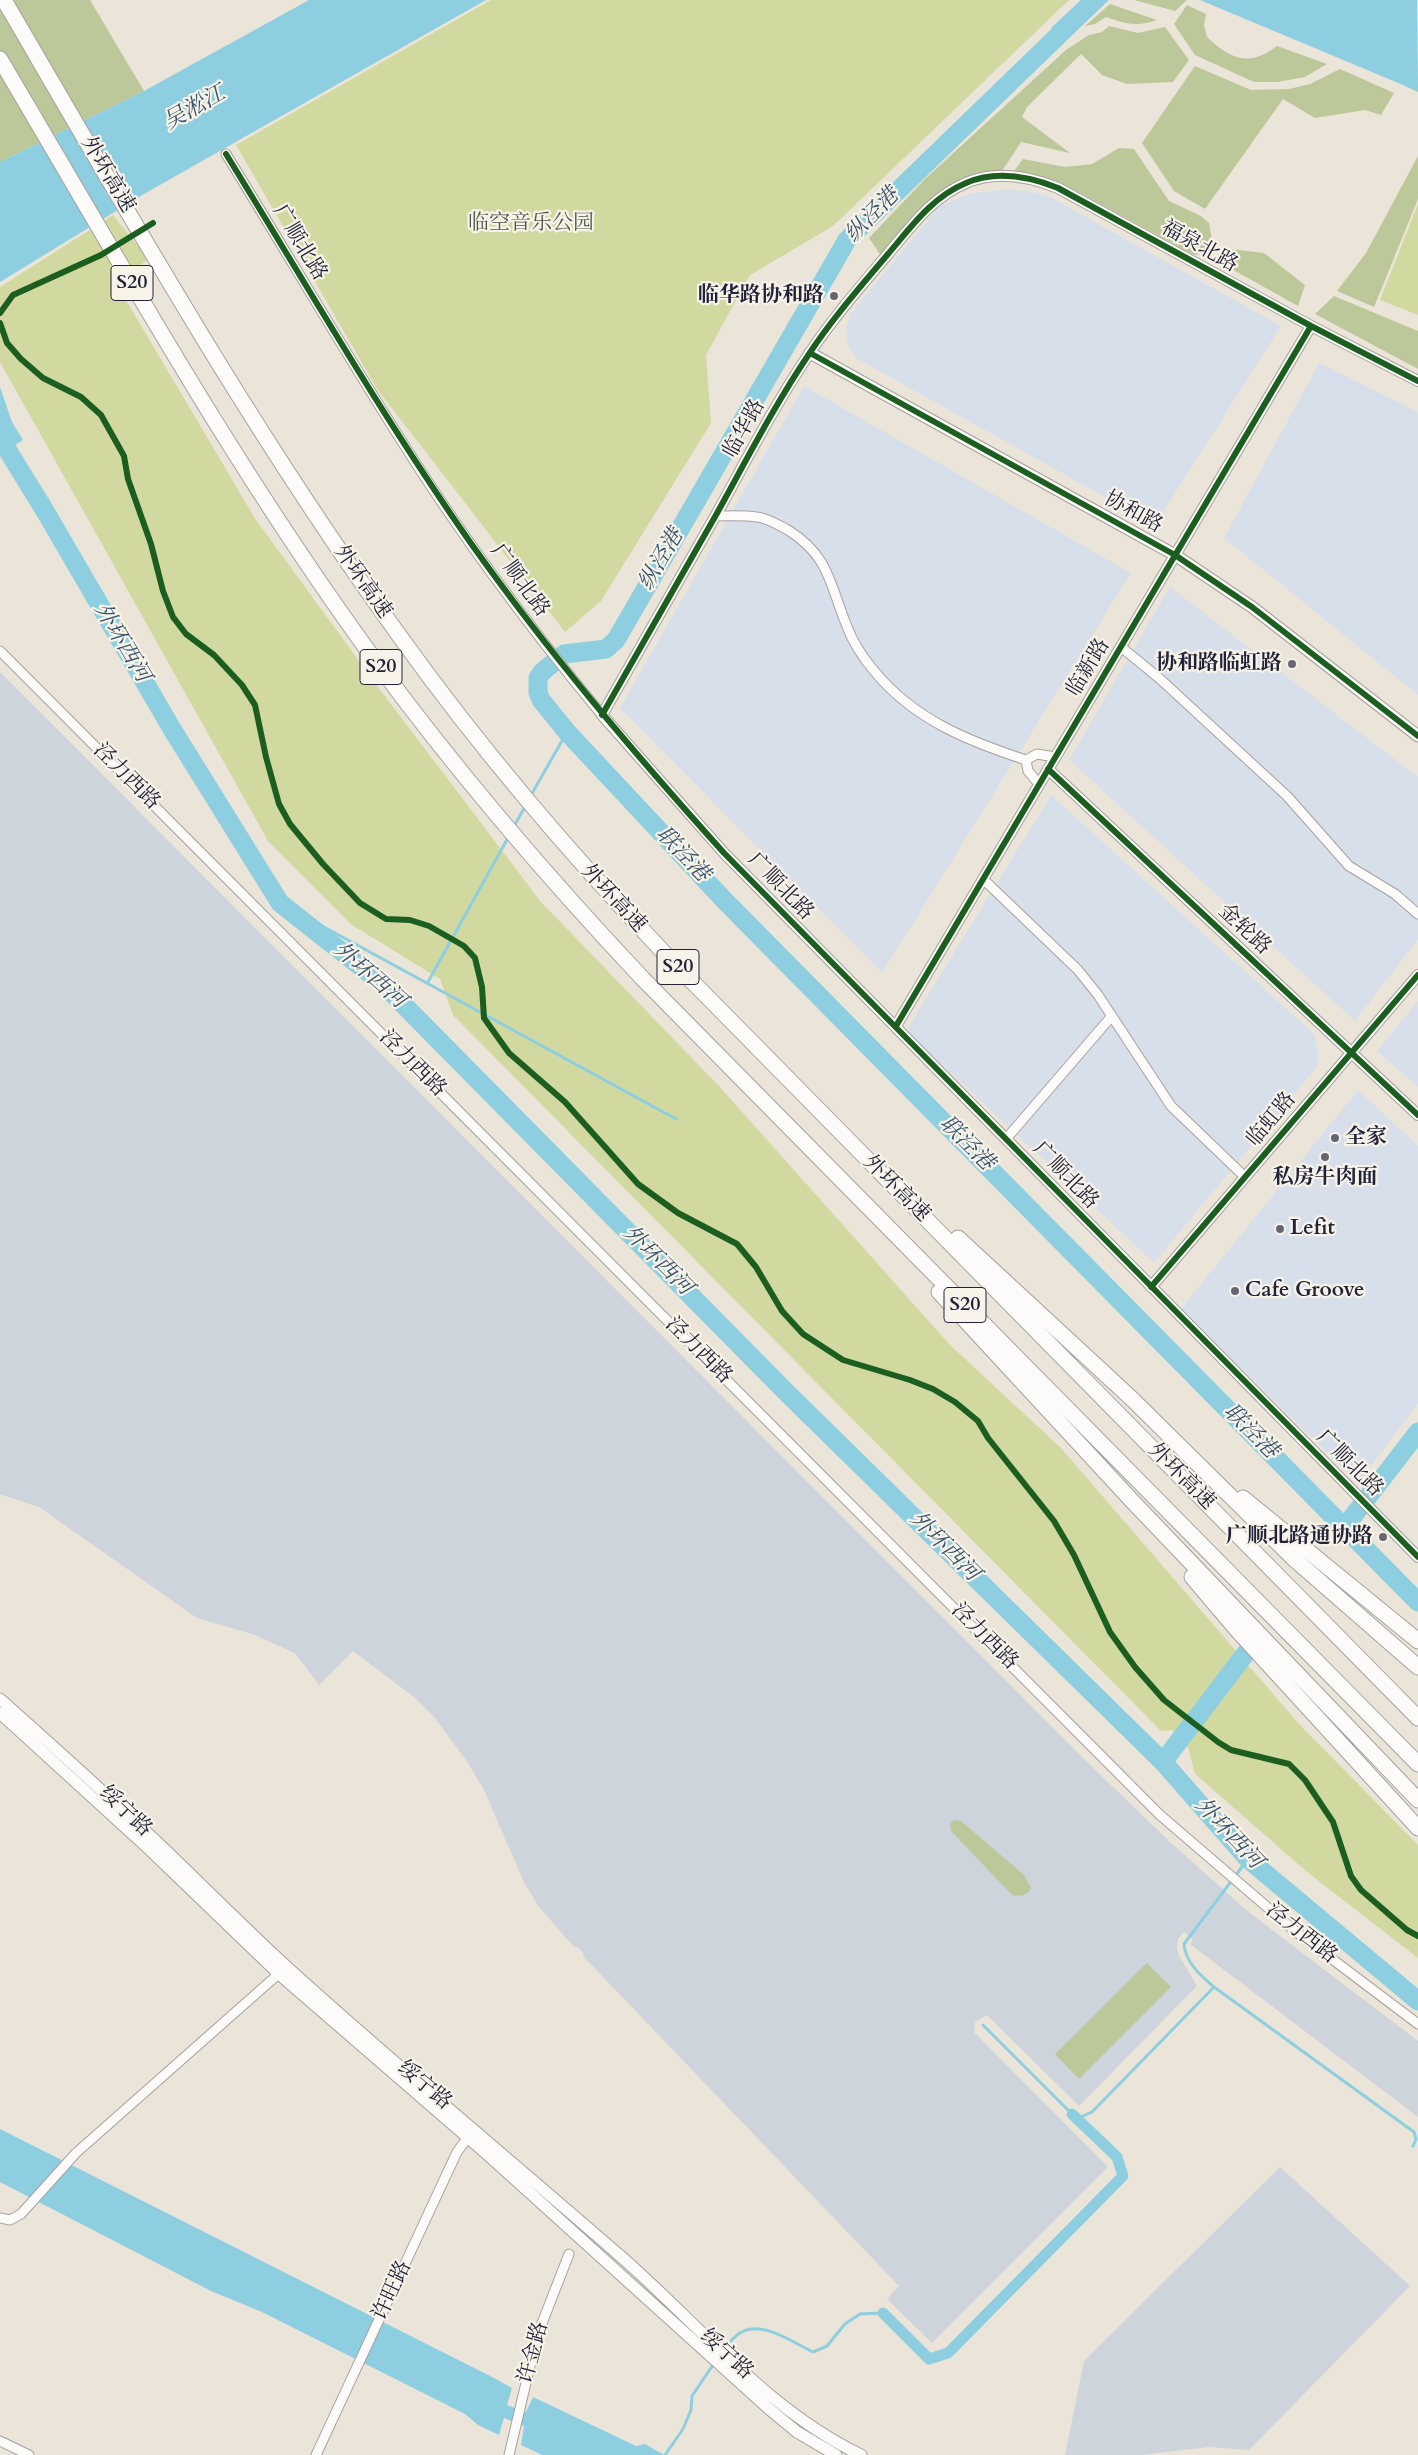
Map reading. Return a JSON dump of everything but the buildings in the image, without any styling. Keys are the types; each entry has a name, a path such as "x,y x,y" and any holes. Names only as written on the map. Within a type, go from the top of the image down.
{"highway":[{"name":"外环高速","path":"4,0 224,373 296,485 401,638 520,793 668,957 1418,1718"},
{"name":"外环高速","path":"0,59 195,390 268,504 373,657 517,841 643,980 1418,1764"},
{"path":"828,1119 1042,1315 1300,1564 1418,1667"},
{"path":"805,1142 995,1354 1354,1735 1418,1800"},
{"path":"1181,1449 1418,1641"},
{"path":"1134,1503 1226,1617 1418,1828"}],"main road":[{"name":"协和路","path":"810,353 1175,555 1252,607 1418,736"},
{"name":"绥宁路","path":"0,1699 120,1808 282,1970"},
{"name":"绥宁路","path":"0,1713 282,1970 471,2133 644,2276 699,2338 797,2432 836,2455"},
{"name":"绥宁路","path":"720,2358 804,2423 833,2442 861,2455"}],"street":[{"name":"广顺北路","path":"226,154 400,439 470,542 548,648 602,715 724,853 1418,1557"},
{"name":"福泉北路","path":"956,188 983,178 1008,176 1026,177 1052,186 1311,326 1418,381"},
{"name":"临华路","path":"602,715 773,412 810,353 861,286 917,221 937,201 956,188"},
{"name":"临新路","path":"896,1026 1311,326"},
{"path":"715,516 758,517 773,522 800,538 813,549 822,562 832,583 846,626 857,647 890,689 910,707 936,724 982,746 1026,760 1037,754 1055,757"},
{"path":"1121,647 1159,678 1286,796 1349,866 1395,894 1418,914"},
{"name":"泾力西路","path":"0,652 1160,1815 1295,1931 1418,2024"},
{"path":"1026,760 1028,771 1039,784"},
{"name":"金轮路","path":"1048,769 1418,1116"},
{"path":"983,879 1078,970 1170,1106 1244,1178"},
{"name":"临虹路","path":"1151,1287 1418,975"},
{"path":"1006,1139 1111,1017"},
{"path":"0,2218 10,2220 28,2206 72,2157 282,1970"},
{"name":"许旺路","path":"316,2455 457,2152 471,2133"},
{"name":"许金路","path":"509,2455 537,2336 569,2254"},
{"path":"0,2441 29,2455"}],"shaded area":[{"path":"1006,189 1029,191 1050,197 1281,326 1155,525 856,358 848,346 846,329 850,314 940,206 969,194"},
{"path":"1319,363 1418,412 1418,695 1224,538"},
{"path":"804,386 1131,573 882,973 620,708"},
{"path":"1170,587 1418,777 1418,939 1355,1021 1069,760"},
{"path":"0,672 1083,1758 1169,1841 1246,1910 1418,2041 1418,2117 1190,1944 1193,1939 1184,1932 1178,1939 1179,1956 1197,1986 1079,2106 987,2015 975,2022 974,2032 1108,2167 932,2343 887,2299 899,2286 583,1956 584,1954 578,1947 575,1948 539,1907 525,1884 483,1788 466,1760 435,1718 414,1697 353,1651 319,1685 295,1653 252,1634 197,1618 39,1507 0,1494"},
{"path":"1051,795 1315,1035 1319,1064 1154,1263 906,1031"},
{"path":"1418,1001 1418,1087 1377,1051"},
{"path":"1358,1090 1418,1146 1418,1403 1358,1483 1181,1309"},
{"path":"1280,2167 1410,2286 1249,2450 1209,2447 1141,2455 1065,2455 1084,2361"}],"green space":[{"path":"0,0 90,0 144,91 0,162"},
{"name":"临空音乐公园","path":"491,0 1069,0 833,226 750,275 706,355 711,423 601,601 565,632 377,389 236,145"},
{"path":"1134,0 1187,0 1175,11"},
{"path":"1110,4 1157,20 1132,24 1106,17 1095,24 1085,26"},
{"path":"1187,5 1206,14 1204,25 1207,37 1224,51 1233,55 1241,58 1258,57 1277,46 1327,64 1305,77 1277,82 1254,82 1195,55 1174,24"},
{"path":"1109,26 1138,33 1165,27 1189,60 1173,82 1127,84 1102,75 1081,54 1027,107 1022,117 1070,153 1021,142 1002,171 971,175 942,193 881,256 869,238 926,178 1066,50 1089,35 1102,32"},
{"path":"1195,66 1251,90 1289,89 1310,84 1340,69 1394,93 1381,115 1365,110 1315,118 1283,99 1205,209 1174,191 1142,143"},
{"path":"1119,148 1134,149 1169,201 1201,216 1209,223 1212,241 1205,251 1194,255 1065,185 1014,171 1023,159 1065,167 1092,164"},
{"path":"1418,156 1418,199 1374,307 1337,291 1366,253"},
{"path":"1418,204 1418,315 1380,300"},
{"path":"113,215 148,259 117,285 256,520 381,691 541,902 719,1086 950,1345 1061,1448 1299,1724 1418,1845 1418,1958 1307,1872 1195,1774 1188,1747 1172,1730 1161,1731 453,1015 440,979 352,925 268,841 0,362 0,287"},
{"path":"1230,249 1264,253 1305,285 1298,306 1221,263"},
{"path":"1334,296 1418,331 1418,369 1315,314"},
{"path":"954,1820 961,1821 1024,1875 1031,1888 1027,1893 1021,1896 1012,1895 951,1831 950,1824"},
{"path":"1147,1963 1171,1987 1079,2079 1055,2054"}],"water":[{"name":"吴淞江","path":"309,0 486,0 144,194 0,282 0,162 144,91"},
{"path":"1081,0 1109,0 1064,42 1051,28"},
{"path":"1200,0 1417,0 1418,92 1403,85"},
{"path":"0,387 12,422 23,440 0,454"},
{"path":"0,2129 496,2379 512,2388 507,2405 526,2412 533,2397 636,2446 645,2444 664,2455 542,2455 521,2445 524,2426 504,2418 499,2435 478,2425 465,2414 262,2312 211,2291 0,2182"}],"waterway":[{"name":"联泾港","path":"1095,0 847,240 616,640 606,649 564,654 542,672 538,678 538,692 541,700 567,732 725,901 1418,1602"},
{"name":"外环西河","path":"0,438 45,511 172,729 280,903 384,985 786,1392 1163,1762 1248,1859 1418,2001"},
{"path":"530,797 567,732"},
{"path":"513,828 526,805"},
{"path":"428,982 509,836"},
{"path":"280,903 676,1119"},
{"path":"1344,1528 1418,1432"},
{"path":"1163,1762 1246,1653"},
{"path":"1248,1859 1184,1944 1187,1957 1199,1973 1214,1987 1414,2132 1416,2139 1413,2146"},
{"path":"983,2025 1072,2114 1081,2117 1092,2112 1214,1987"},
{"path":"883,2313 929,2359 948,2353 1123,2176 1117,2157 1072,2114"},
{"path":"723,2351 736,2336 744,2331 754,2329 764,2330 785,2337 813,2352 827,2346 845,2324 860,2314 883,2313"},
{"path":"665,2455 683,2429 691,2410 692,2396 715,2362"}],"cycle path":[{"path":"226,154 345,350 406,447 470,542 530,623 657,778 724,853 1418,1557"},
{"path":"602,715 772,414 818,341 857,290 932,204 966,183 989,177 1012,176 1035,180 1058,188 1311,326 1418,381"},
{"path":"0,313 13,295 101,255 153,223"},
{"path":"0,323 7,343 21,359 43,378 81,397 101,415 124,456 128,479 151,544 163,591 173,617 186,634 214,655 242,685 255,705 266,757 279,804 290,824 323,864 360,903 386,919 410,920 429,926 464,946 475,958 482,987 484,1018 509,1053 565,1102 638,1184 678,1213 737,1244 756,1267 782,1311 803,1334 843,1360 910,1380 933,1389 955,1402 978,1421 988,1438 1054,1521 1074,1555 1110,1632 1135,1667 1164,1700 1218,1742 1231,1750 1289,1764 1305,1780 1333,1822 1351,1876 1361,1890 1407,1930 1418,1936"},
{"path":"896,1026 1311,326"},
{"path":"810,353 1175,555 1252,607 1418,736"},
{"path":"1048,769 1418,1115"},
{"path":"1151,1287 1418,975"}],"place":[{"name":"临华路协和路","path":"834,296"},
{"name":"协和路临虹路","path":"1292,664"},
{"name":"全家","path":"1335,1138"},
{"name":"私房牛肉面","path":"1325,1157"},
{"name":"Lefit","path":"1280,1229"},
{"name":"Cafe Groove","path":"1235,1291"},
{"name":"广顺北路通协路","path":"1383,1537"}],"water label":[{"name":"纵泾港","path":"873,216"},
{"name":"纵泾港","path":"662,560"}]}
